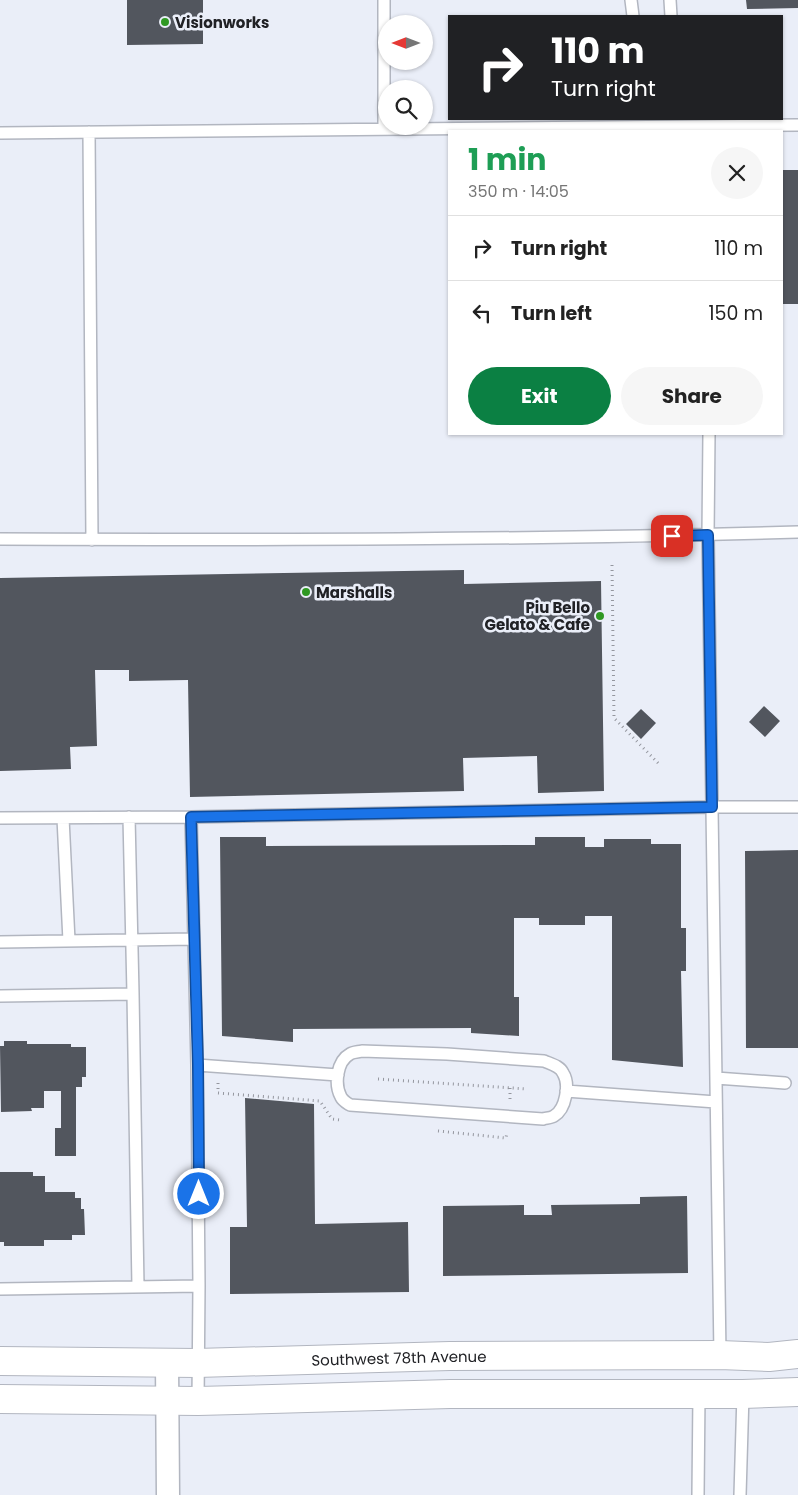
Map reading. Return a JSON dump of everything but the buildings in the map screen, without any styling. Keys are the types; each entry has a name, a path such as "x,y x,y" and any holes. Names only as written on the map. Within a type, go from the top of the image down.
{"street":[{"name":"Southwest 78th Avenue","path":"0,1361 198,1363 450,1356 720,1355 769,1357 798,1354"},
{"path":"653,1394 720,1355"},
{"path":"699,1394 769,1357"},
{"path":"167,1363 168,1495"},
{"path":"0,1399 198,1401 450,1394 743,1394 798,1392"}],"lane":[{"path":"384,0 384,80"},
{"path":"631,0 633,15"},
{"path":"670,0 671,15"},
{"path":"433,125 454,123 798,125"},
{"path":"0,133 378,129"},
{"path":"89,132 92,540"},
{"path":"708,435 720,1355"},
{"path":"0,539 384,539 798,532"},
{"path":"0,818 191,817 798,807"},
{"path":"129,817 138,1287"},
{"path":"191,817 198,1065 198,1401"},
{"path":"63,818 69,941"},
{"path":"0,942 194,939"},
{"path":"0,996 133,994"},
{"path":"362,1051 447,1054 544,1061 557,1066 563,1072 566,1098 554,1116 543,1119 350,1105 341,1097 338,1075 342,1062 351,1053 362,1051"},
{"path":"198,1065 338,1075"},
{"path":"716,1078 785,1083"},
{"path":"566,1091 716,1102"},
{"path":"0,1289 199,1286"},
{"path":"698,1495 699,1394"},
{"path":"740,1495 743,1394"}],"path":[{"path":"612,565 614,718 660,765"},
{"path":"378,1079 527,1089"},
{"path":"393,1080 393,1087"},
{"path":"509,1104 510,1088"}],"place":[{"name":"Visionworks","path":"165,22"},
{"name":"Marshalls","path":"306,592"},
{"name":"Piu Bello Gelato & Cafe","path":"600,616"}],"route":[{"path":"199,1194 198,1065 191,817 712,807 708,535 672,536"}]}
